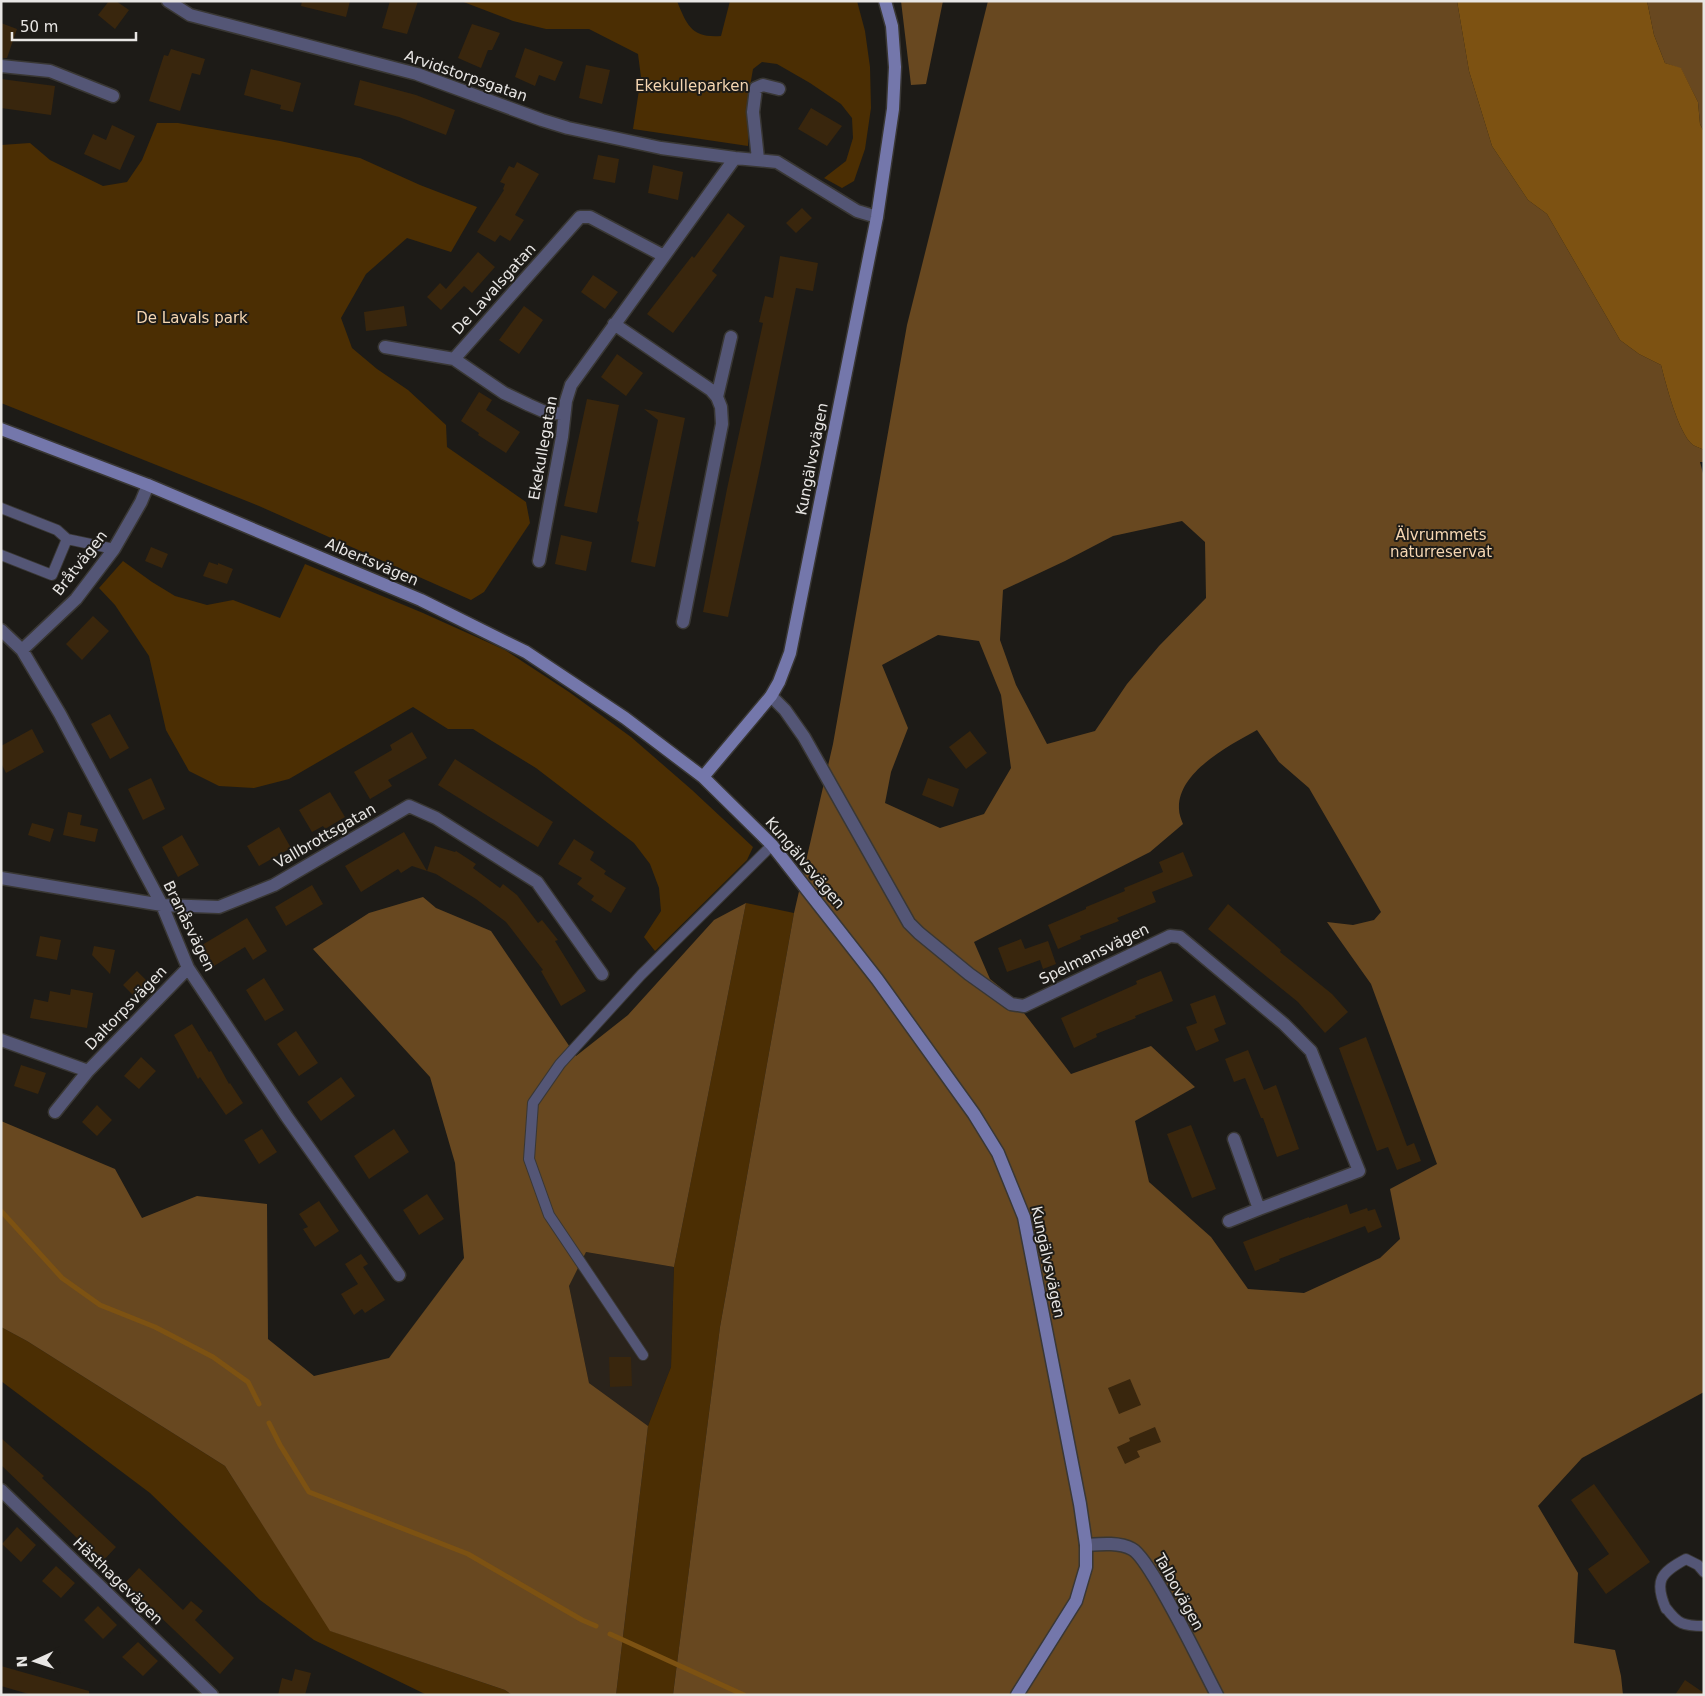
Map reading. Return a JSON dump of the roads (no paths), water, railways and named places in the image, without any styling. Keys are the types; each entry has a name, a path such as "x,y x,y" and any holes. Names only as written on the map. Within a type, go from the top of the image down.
{"street":[{"name":"Arvidstorpsgatan","path":"168,1 190,14 417,74 568,128 661,148 777,162 857,211 878,217"},
{"name":"Kungälvsvägen","path":"885,1 892,26 895,66 893,109 878,217 790,653 779,682 771,696 702,777 772,845 877,979 974,1114 998,1153 1024,1216 1080,1504 1086,1545 1086,1567 1076,1601 1016,1695"},
{"path":"1,66 50,71 113,96"},
{"path":"758,159 753,112 756,88 763,85 779,89"},
{"name":"Ekekullegatan","path":"539,561 562,437 564,414 571,385 735,158"},
{"name":"De Lavalsgatan","path":"564,414 545,412 529,406 504,393 454,359 580,217 590,217 664,256"},
{"path":"614,324 711,390 717,397 721,407 722,424 683,622"},
{"path":"717,397 731,337"},
{"path":"385,347 454,359"},
{"name":"Albertsvägen","path":"1,429 148,485 421,600 493,634 561,674 625,718 702,777"},
{"name":"Bråtvägen","path":"22,650 76,599 114,549 141,502 148,485"},
{"name":"Branåsvägen","path":"1,630 22,650 60,714 162,905 188,968 287,1117 399,1275"},
{"name":"Spelmansvägen","path":"771,696 785,710 804,737 909,923 969,974 1011,1004 1024,1006 1170,936 1180,937 1284,1024 1311,1050 1359,1171 1229,1221"},
{"name":"Vallbrottsgatan","path":"1,878 162,905 219,907 274,885 409,806 436,818 537,882 602,974"},
{"name":"Daltorpsvägen","path":"55,1112 88,1071 188,968"},
{"name":"Daltorpsvägen","path":"1,1040 88,1071"},
{"path":"1234,1139 1259,1209"},
{"name":"Hästhagevägen","path":"1,1490 212,1695"},
{"name":"Talbovägen","path":"1086,1545 1123,1546 1132,1549 1142,1557 1217,1695"}],"lane":[{"path":"1,508 57,530 67,540 114,549"},
{"path":"1,555 52,575 67,540"},
{"path":"643,1355 549,1215 528,1159 533,1103 560,1064 635,982 772,845"},
{"path":"1704,1572 1698,1565 1686,1559 1670,1568 1661,1580 1660,1596 1666,1608 1680,1624 1704,1626"}],"waterway":[{"path":"1,1211 62,1278 100,1305 155,1327 213,1357 248,1382 259,1404"},
{"path":"269,1423 280,1445 309,1492 468,1554 582,1620 596,1626"},
{"path":"610,1634 744,1695"}],"park label":[{"name":"Ekekulleparken","path":"692,86"},
{"name":"De Lavals park","path":"192,318"},
{"name":"Älvrummets naturreservat","path":"1441,544"}]}
